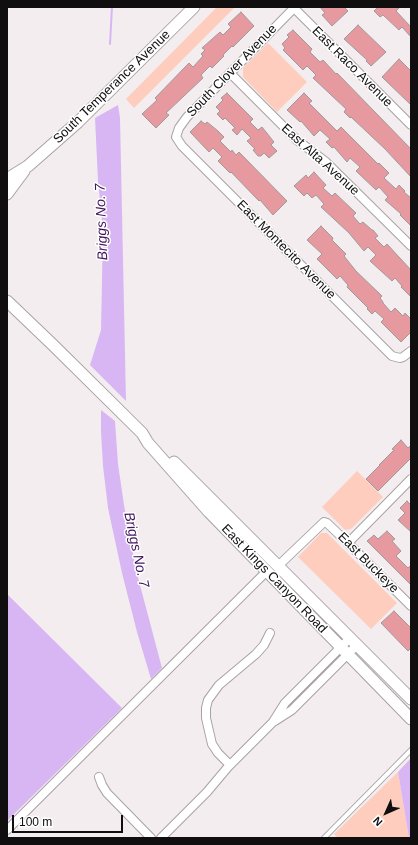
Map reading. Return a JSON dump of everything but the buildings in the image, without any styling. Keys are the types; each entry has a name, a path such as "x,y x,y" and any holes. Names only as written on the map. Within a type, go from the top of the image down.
{"main road":[{"name":"South Temperance Avenue","path":"7,179 28,166 78,122 194,7"},
{"name":"South Temperance Avenue","path":"7,194 28,166"},
{"name":"East Kings Canyon Road","path":"7,301 64,355 142,433 151,440 411,699"},
{"name":"East Kings Canyon Road","path":"142,433 153,449 220,523 411,719"},
{"path":"220,523 242,538 269,565 273,567 278,566"}],"street":[{"name":"South Clover Avenue","path":"176,137 179,128 188,117 294,8"},
{"name":"East Raco Avenue","path":"294,8 411,125"},
{"name":"East Alta Avenue","path":"230,73 297,140 326,162 411,246"},
{"name":"East Montecito Avenue","path":"176,137 182,146 392,356 400,358 411,351"},
{"path":"348,543 411,481"},
{"name":"East Buckeye","path":"278,566 324,522 327,523 348,543 411,606"},
{"path":"7,830 267,571"},
{"path":"230,765 218,754 212,744 206,718 208,700 218,685 256,654 264,645 270,633"},
{"path":"161,838 208,792 230,765 273,722 285,703 353,641"},
{"path":"99,777 107,793 151,838"}],"lane":[{"path":"324,838 411,750"}],"shaded area":[{"path":"217,7 235,7 134,108 126,99"},
{"path":"268,43 307,82 277,112 243,77 243,68"},
{"path":"118,105 120,118 126,401 90,365 101,330 103,230 98,181 95,118"},
{"path":"101,410 115,421 118,464 136,570 162,668 151,679 122,573 108,508 103,466"},
{"path":"357,471 383,497 351,529 345,530 322,507"},
{"path":"321,533 327,533 397,603 371,629 298,557"},
{"path":"7,594 122,708 7,821"},
{"path":"411,758 411,838 409,838 398,772"},
{"path":"398,772 409,838 338,838 334,834"}],"waterway":[{"name":"Briggs No. 7","path":"110,44 112,7"}]}
